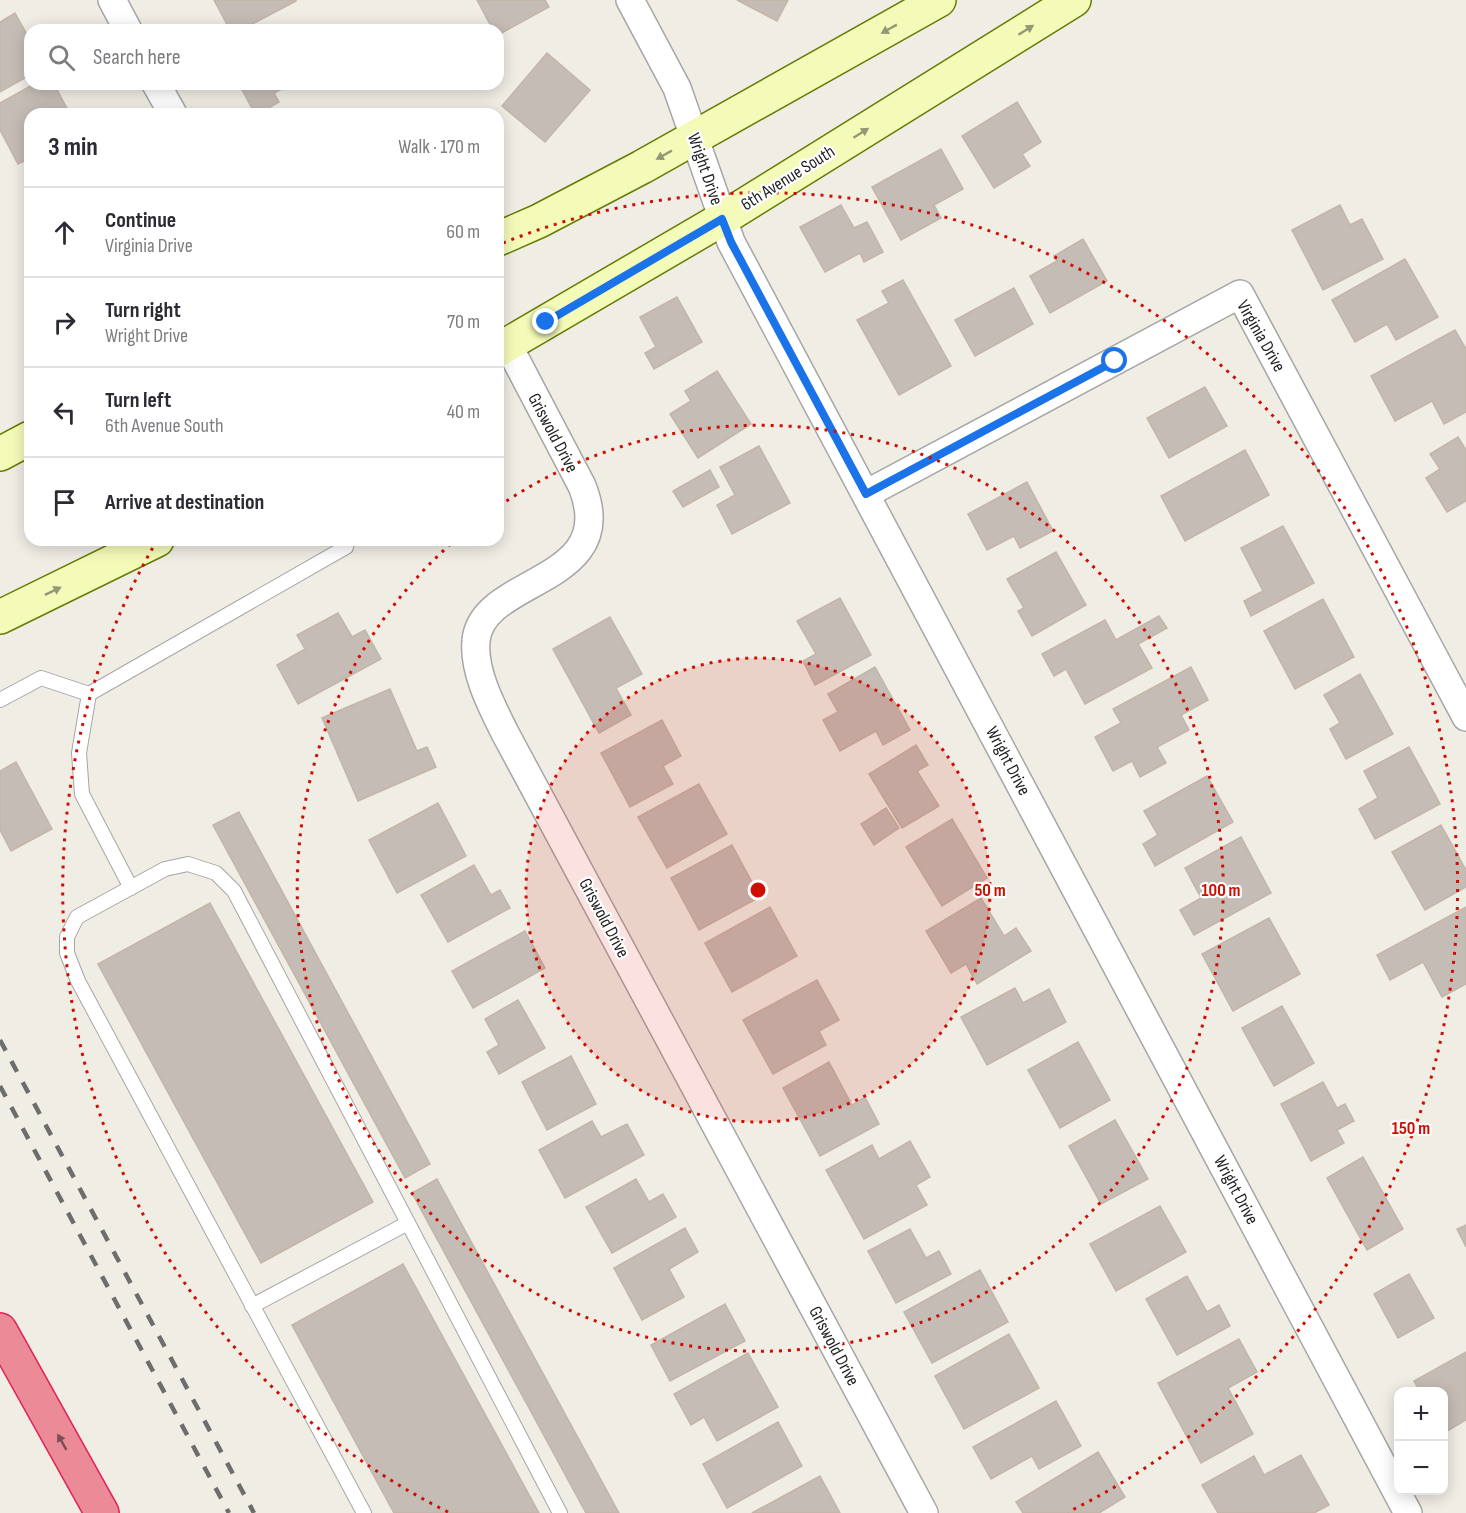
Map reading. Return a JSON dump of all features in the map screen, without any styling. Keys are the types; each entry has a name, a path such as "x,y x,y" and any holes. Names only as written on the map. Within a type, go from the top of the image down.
{"highway":[{"path":"0,1330 97,1503"}],"street":[{"path":"112,0 125,24"},
{"name":"Wright Drive","path":"630,0 677,88 731,242 1408,1513"},
{"path":"504,236 539,221 695,138 939,0"},
{"name":"6th Avenue South","path":"504,346 722,219 1074,0"},
{"path":"159,90 169,108"},
{"name":"Virginia Drive","path":"866,494 1240,294 1466,717"},
{"name":"Griswold Drive","path":"504,349 582,486 589,514 583,540 577,551 564,565 497,606 480,627 476,641 486,694 510,744 924,1513"},
{"path":"0,454 24,441"},
{"path":"0,617 145,546"}],"lane":[{"path":"0,700 41,678 89,694 346,546"},
{"path":"89,694 79,753 82,794 131,888"},
{"path":"364,1513 78,981 67,953 67,937 77,917 165,869 188,864 216,873 234,891 560,1513"},
{"path":"252,1306 408,1223"}],"building":[{"path":"214,0 296,0 252,24 227,24"},
{"path":"477,0 545,0 549,7 504,32 504,24 490,24"},
{"path":"737,0 788,0 777,21"},
{"path":"15,13 24,29 24,78 0,92 0,22"},
{"path":"547,53 590,90 545,142 502,106"},
{"path":"24,90 57,90 67,108 24,108 24,161 18,164 0,130 0,103"},
{"path":"242,90 280,90 274,93 279,102 268,108 252,108"},
{"path":"1017,102 1041,142 1022,154 1030,166 994,188 962,136"},
{"path":"941,149 963,189 934,205 941,218 901,240 872,187"},
{"path":"841,205 854,228 867,222 883,252 864,262 860,253 825,272 800,227"},
{"path":"1340,205 1350,225 1362,219 1383,259 1323,290 1292,230"},
{"path":"1083,239 1107,281 1050,313 1030,276 1057,261 1054,256"},
{"path":"1405,259 1438,317 1396,340 1387,324 1355,342 1332,300"},
{"path":"903,280 951,366 899,395 857,320 889,303 882,291"},
{"path":"1014,288 1033,324 975,356 955,320"},
{"path":"677,297 702,342 654,369 645,353 656,347 640,317"},
{"path":"1455,330 1466,349 1466,412 1444,424 1432,401 1395,421 1371,376"},
{"path":"717,371 751,424 698,458 670,414 691,401 685,391"},
{"path":"1205,387 1227,426 1169,458 1147,418"},
{"path":"1458,437 1466,450 1466,501 1447,512 1426,478 1440,469 1430,454"},
{"path":"759,446 790,503 732,534 717,505 735,495 720,467"},
{"path":"1245,450 1269,495 1185,541 1161,496"},
{"path":"710,470 719,487 683,507 673,491"},
{"path":"1027,482 1053,531 1020,548 1014,536 987,550 968,514"},
{"path":"1283,526 1314,583 1251,616 1244,601 1263,591 1241,548"},
{"path":"1056,552 1086,605 1032,636 1018,611 1024,608 1007,579"},
{"path":"840,598 871,655 815,685 803,661 816,654 797,621"},
{"path":"1323,599 1354,657 1295,689 1264,631"},
{"path":"338,613 352,637 365,630 381,659 298,704 277,665 305,649 297,635"},
{"path":"1159,616 1167,628 1138,644 1152,668 1085,704 1066,669 1054,676 1042,654 1105,620 1116,640"},
{"path":"610,617 642,674 616,688 631,715 599,733 553,649"},
{"path":"875,667 910,730 883,745 876,731 840,751 823,720 838,712 828,694"},
{"path":"1191,667 1208,700 1181,715 1189,730 1157,747 1166,763 1140,777 1132,761 1113,771 1095,737 1121,723 1113,709"},
{"path":"1360,674 1393,734 1346,759 1330,729 1340,723 1324,695"},
{"path":"390,689 417,751 427,747 436,767 358,801 322,718"},
{"path":"662,720 681,756 663,766 673,784 630,807 601,753"},
{"path":"916,745 928,765 917,771 939,806 902,828 869,774"},
{"path":"1409,747 1440,804 1375,839 1359,809 1378,798 1364,771"},
{"path":"16,762 52,829 11,851 0,830 0,771"},
{"path":"1207,776 1233,822 1155,866 1143,844 1158,835 1144,811"},
{"path":"699,784 727,834 667,868 638,817"},
{"path":"438,803 466,856 397,893 369,840"},
{"path":"886,808 899,828 874,845 861,824"},
{"path":"239,812 430,1164 405,1178 213,825"},
{"path":"952,819 987,878 942,906 906,847"},
{"path":"1441,825 1466,870 1466,887 1425,910 1392,852"},
{"path":"1241,837 1271,893 1194,935 1180,910 1201,898 1185,868"},
{"path":"732,845 760,897 699,930 671,878"},
{"path":"474,865 491,895 500,890 510,908 448,942 421,895"},
{"path":"981,898 1004,936 1016,928 1031,951 977,984 966,964 951,973 926,931"},
{"path":"210,903 373,1202 261,1263 98,964"},
{"path":"770,907 797,956 732,992 705,943"},
{"path":"1466,907 1466,984 1442,997 1423,962 1390,980 1377,955"},
{"path":"1269,918 1300,974 1233,1011 1202,954"},
{"path":"525,931 545,968 473,1008 452,971"},
{"path":"817,980 839,1020 819,1031 826,1045 773,1074 743,1020"},
{"path":"1015,988 1023,1003 1049,989 1066,1022 987,1065 961,1017"},
{"path":"518,1000 545,1048 499,1074 487,1052 499,1045 485,1019"},
{"path":"1282,1006 1314,1063 1274,1086 1242,1028"},
{"path":"1078,1042 1110,1100 1060,1128 1028,1070"},
{"path":"571,1056 596,1104 547,1130 522,1082"},
{"path":"829,1062 852,1105 865,1097 879,1124 820,1156 783,1088"},
{"path":"1323,1082 1337,1108 1345,1104 1354,1121 1337,1130 1344,1143 1311,1161 1281,1104"},
{"path":"1115,1120 1148,1179 1101,1204 1069,1146"},
{"path":"592,1121 601,1137 627,1124 644,1155 565,1198 539,1150"},
{"path":"910,1141 930,1177 916,1185 927,1205 864,1239 826,1170 872,1145 879,1159"},
{"path":"1363,1157 1403,1229 1367,1250 1327,1178"},
{"path":"437,1179 619,1513 586,1513 412,1193"},
{"path":"636,1179 649,1202 663,1194 676,1217 612,1253 586,1207"},
{"path":"1160,1206 1186,1252 1116,1291 1090,1244"},
{"path":"1466,1225 1466,1247 1457,1229"},
{"path":"685,1228 698,1252 669,1269 684,1297 642,1320 614,1268"},
{"path":"910,1229 926,1258 939,1251 951,1274 896,1303 868,1251"},
{"path":"403,1264 539,1513 394,1513 292,1325"},
{"path":"980,1270 1008,1322 932,1363 904,1312"},
{"path":"1409,1274 1434,1318 1398,1338 1374,1294"},
{"path":"1187,1276 1207,1312 1219,1305 1230,1326 1177,1355 1146,1299"},
{"path":"725,1304 745,1341 670,1381 651,1345"},
{"path":"1009,1334 1039,1388 964,1429 935,1376"},
{"path":"1239,1339 1257,1372 1228,1388 1253,1434 1201,1463 1158,1383"},
{"path":"1466,1352 1466,1420 1448,1431 1448,1387 1417,1387 1414,1381"},
{"path":"748,1353 778,1407 717,1441 704,1417 691,1425 674,1394"},
{"path":"1056,1401 1081,1446 1039,1469 1032,1456 991,1479 973,1447"},
{"path":"778,1422 802,1466 727,1508 703,1464"},
{"path":"1098,1452 1125,1497 1099,1513 1023,1513 1016,1502"},
{"path":"1301,1455 1329,1505 1314,1513 1218,1513 1202,1485 1254,1456 1264,1475"},
{"path":"820,1476 840,1513 752,1513"}],"railway":[{"path":"0,1040 254,1513"},
{"path":"0,1086 229,1513"}],"route":[{"path":"546,322 722,219 731,242 866,494 1115,361"}]}
